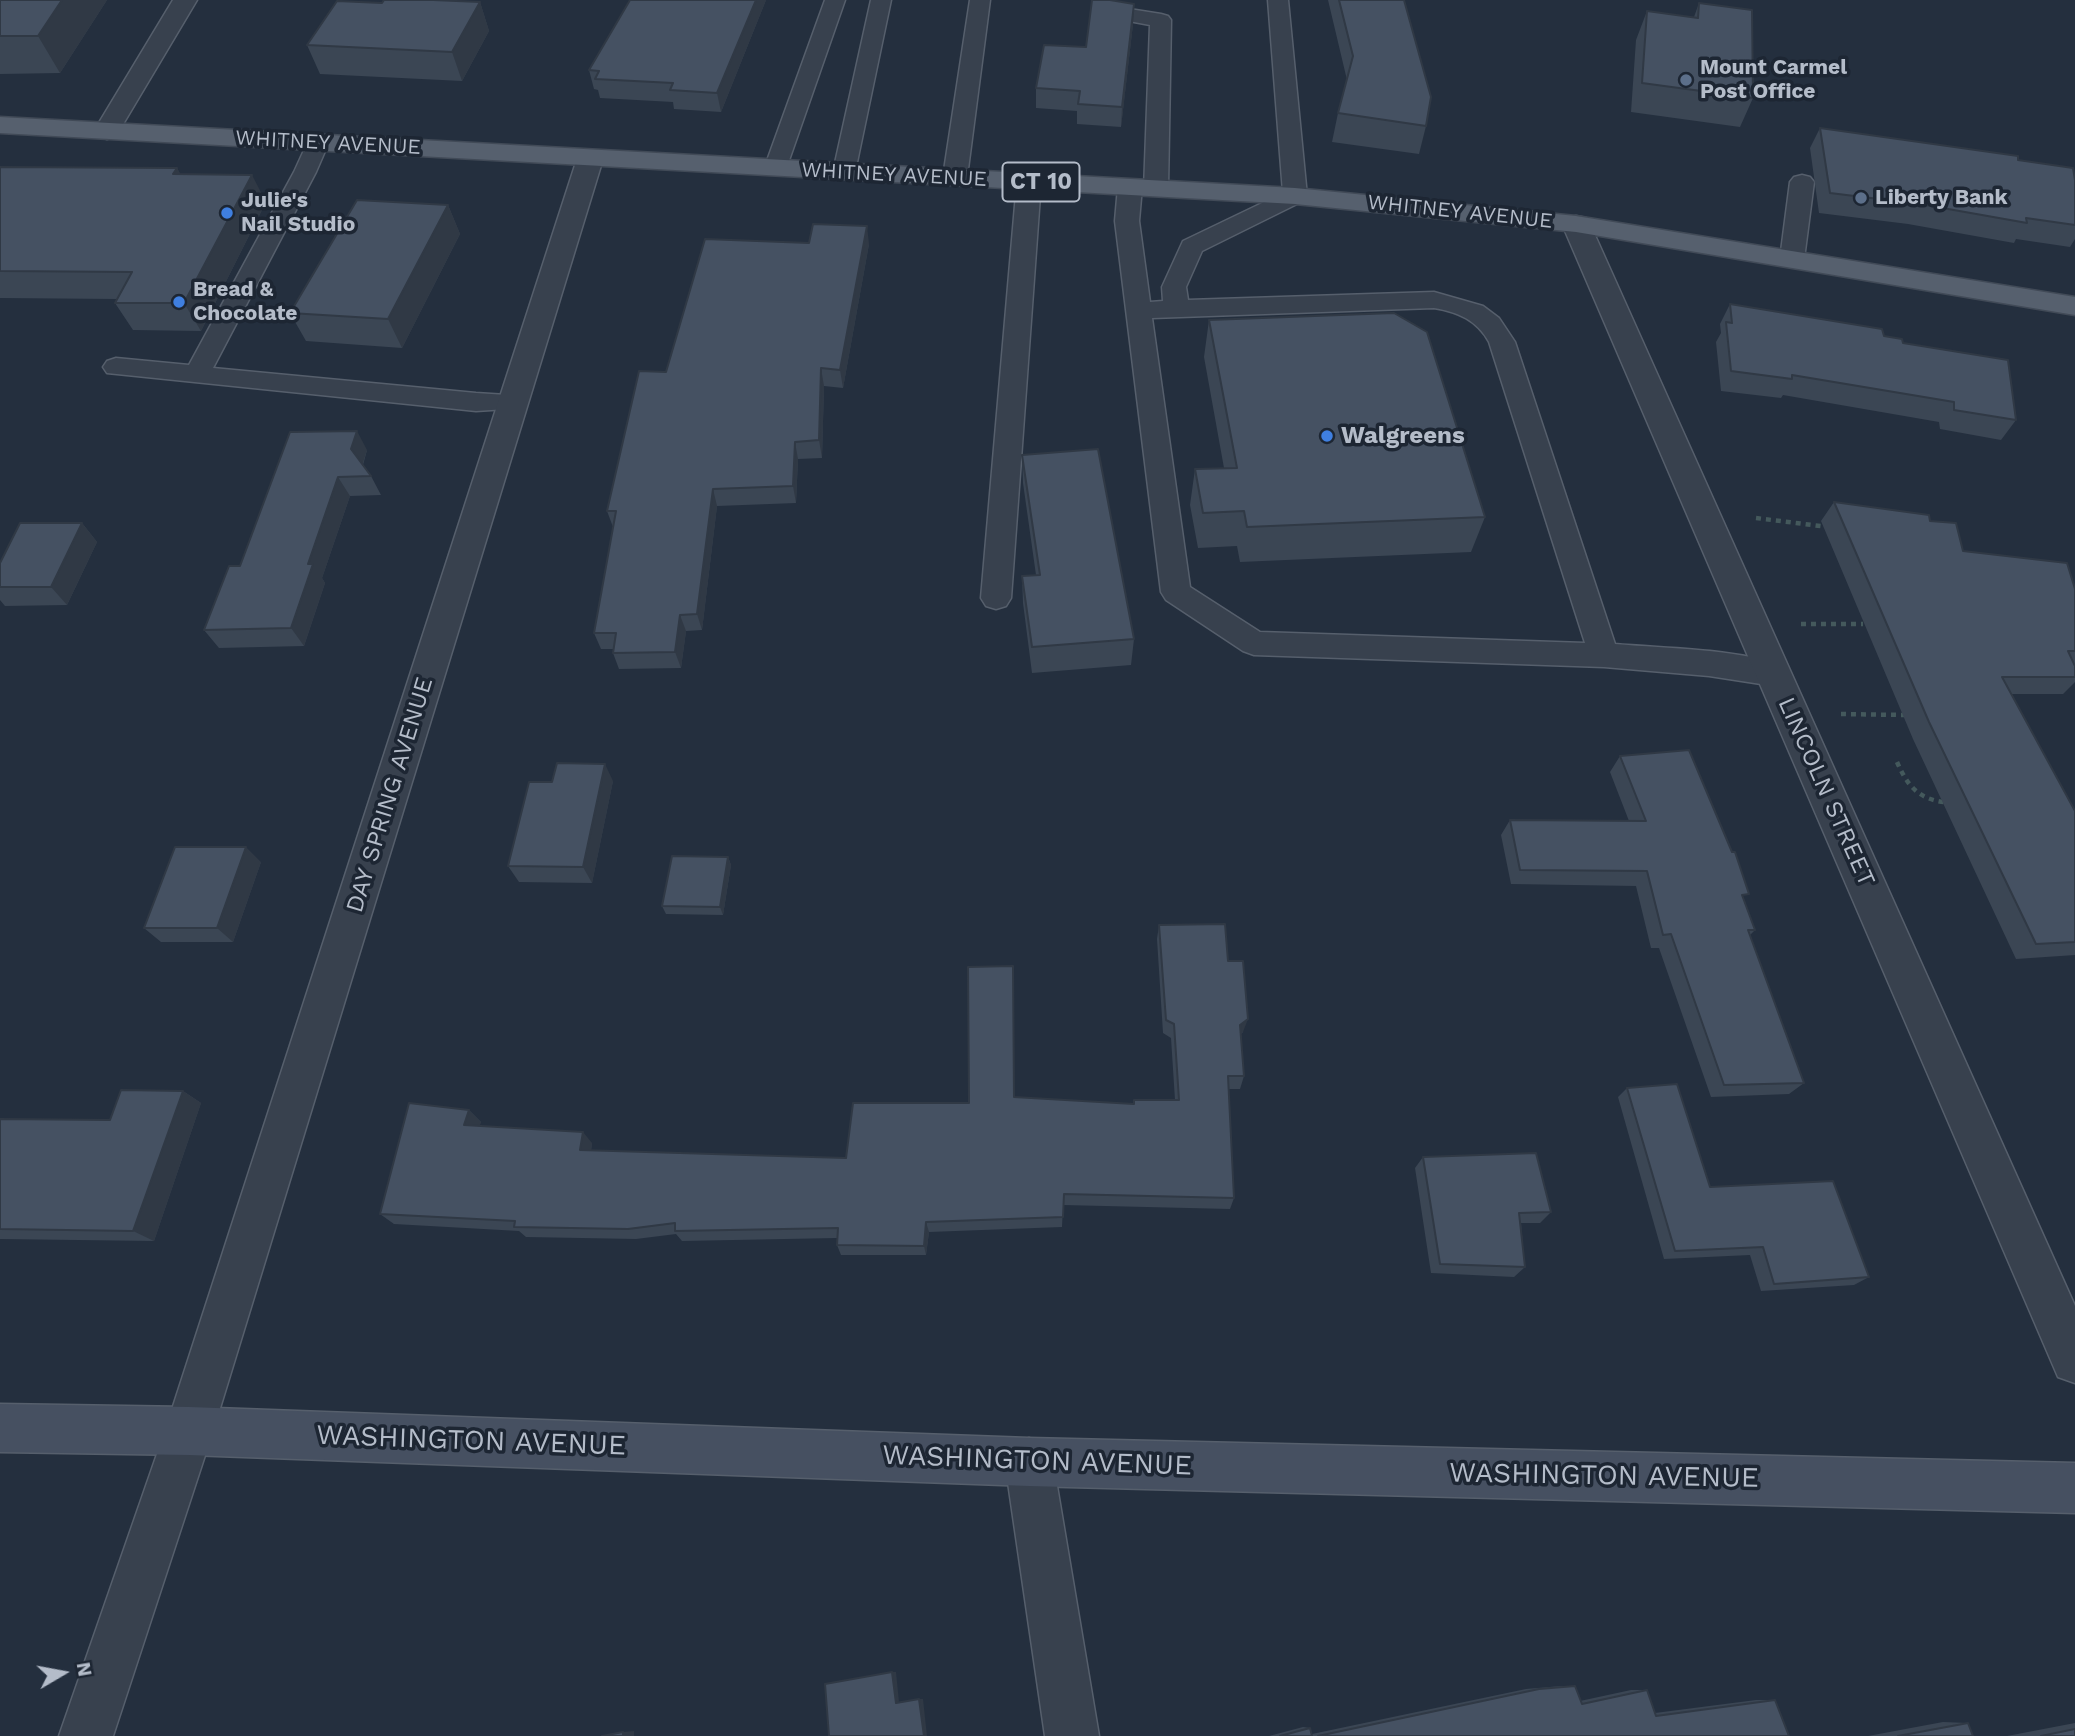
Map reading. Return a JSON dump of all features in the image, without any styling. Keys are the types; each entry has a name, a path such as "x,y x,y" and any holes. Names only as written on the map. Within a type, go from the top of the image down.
{"main road":[{"name":"WHITNEY AVENUE","path":"0,125 1295,197 1576,224 2075,306"}],"street":[{"path":"107,131 185,0"},
{"name":"DAY SPRING AVENUE","path":"86,1736 189,1431 590,159"},
{"name":"LINCOLN STREET","path":"1576,224 2075,1360"},
{"name":"WASHINGTON AVENUE","path":"0,1428 189,1431 1029,1462 2075,1488"},
{"path":"1029,1462 1072,1736"}],"lane":[{"path":"775,169 835,0"},
{"path":"844,172 881,0"},
{"path":"955,177 980,0"},
{"path":"1176,309 1174,287 1192,246 1295,197 1278,0"},
{"path":"1104,11 1161,20 1143,188 1127,221 1176,592 1254,643 1604,654 1709,664 1774,674"},
{"path":"197,374 305,172 318,142"},
{"path":"996,597 1029,182"},
{"path":"1792,260 1802,182"},
{"path":"1139,310 1434,300 1461,304 1482,314 1495,327 1502,342 1604,654"},
{"path":"116,368 476,401 513,402"}],"path":[{"path":"1750,517 1828,527"},
{"path":"1799,624 1863,624"},
{"path":"1839,714 1903,715"},
{"path":"1897,762 1906,782 1915,791 1928,801 1944,802"}],"building":[{"path":"0,0 62,0 38,36 0,36"},
{"path":"384,0 480,2 452,52 307,45 337,1 382,3"},
{"path":"630,0 756,0 717,93 670,90 673,83 595,79 599,71 589,70"},
{"path":"1092,0 1134,4 1122,107 1078,104 1080,91 1036,88 1044,45 1086,47"},
{"path":"1339,0 1404,0 1431,97 1426,126 1338,113 1353,56"},
{"path":"1699,3 1752,10 1753,98 1642,83 1647,11 1698,18"},
{"path":"1820,128 2018,156 2018,160 2073,168 2075,225 2026,218 2027,223 1920,204 1830,193"},
{"path":"0,167 177,168 173,174 252,175 184,303 115,303 132,272 0,271"},
{"path":"357,200 448,205 388,319 290,313"},
{"path":"813,224 867,226 840,370 821,368 819,440 795,442 793,486 713,489 697,614 680,615 675,652 613,653 616,633 594,633 616,511 607,511 639,371 666,372 705,239 809,243"},
{"path":"1730,304 1882,329 1884,336 1902,339 1903,343 2008,360 2016,420 1954,410 1954,402 1792,375 1792,379 1731,371 1726,322 1732,323"},
{"name":"Walgreens","path":"1394,313 1427,332 1485,517 1247,527 1244,511 1203,513 1195,469 1237,468 1209,320"},
{"path":"357,431 351,449 371,476 338,477 308,564 313,564 291,628 204,630 229,566 240,566 290,432"},
{"path":"1098,449 1134,639 1032,647 1022,576 1040,575 1022,455"},
{"path":"1834,502 1929,515 1930,521 1956,523 1963,551 2067,563 2075,589 2075,651 2068,651 2075,666 2075,677 2002,677 2075,811 2075,942 2036,944 1929,722"},
{"path":"20,523 82,523 51,587 0,587 0,563"},
{"path":"1689,750 1732,852 1735,852 1749,894 1742,895 1755,930 1748,930 1804,1083 1724,1085 1671,934 1663,935 1647,871 1520,870 1510,820 1646,821 1620,756"},
{"path":"557,763 605,764 583,867 508,866 529,782 552,782"},
{"path":"175,847 246,847 217,928 144,928"},
{"path":"672,856 728,857 720,907 662,906"},
{"path":"1225,924 1228,961 1243,961 1248,1019 1240,1025 1244,1076 1228,1076 1234,1198 1064,1194 1063,1217 926,1222 924,1246 837,1245 838,1228 675,1231 675,1223 628,1229 514,1227 515,1221 380,1214 409,1103 469,1110 464,1125 583,1132 580,1150 846,1158 853,1103 969,1103 968,967 1013,966 1014,1097 1134,1104 1134,1100 1179,1100 1174,1024 1166,1020 1159,925"},
{"path":"1677,1084 1710,1187 1833,1181 1869,1277 1774,1284 1763,1247 1675,1251 1627,1088"},
{"path":"121,1090 183,1091 133,1231 0,1229 0,1119 110,1120"},
{"path":"1536,1153 1551,1212 1519,1213 1525,1267 1440,1264 1423,1157"},
{"path":"892,1672 896,1703 919,1699 924,1736 829,1736 825,1684"},
{"path":"1575,1686 1582,1704 1647,1690 1656,1716 1775,1700 1789,1736 1318,1736 1539,1689"},
{"path":"1968,1723 1973,1736 1898,1736"},
{"path":"1310,1728 1312,1736 1280,1736"},
{"path":"2075,1729 2075,1736 2041,1736"},
{"path":"623,1732 623,1736 602,1736"}],"place":[{"name":"Mount Carmel Post Office","path":"1686,80"},
{"name":"Liberty Bank","path":"1861,198"},
{"name":"Julie's Nail Studio","path":"227,213"},
{"name":"Bread & Chocolate","path":"179,302"},
{"name":"Walgreens","path":"1327,436"}]}
